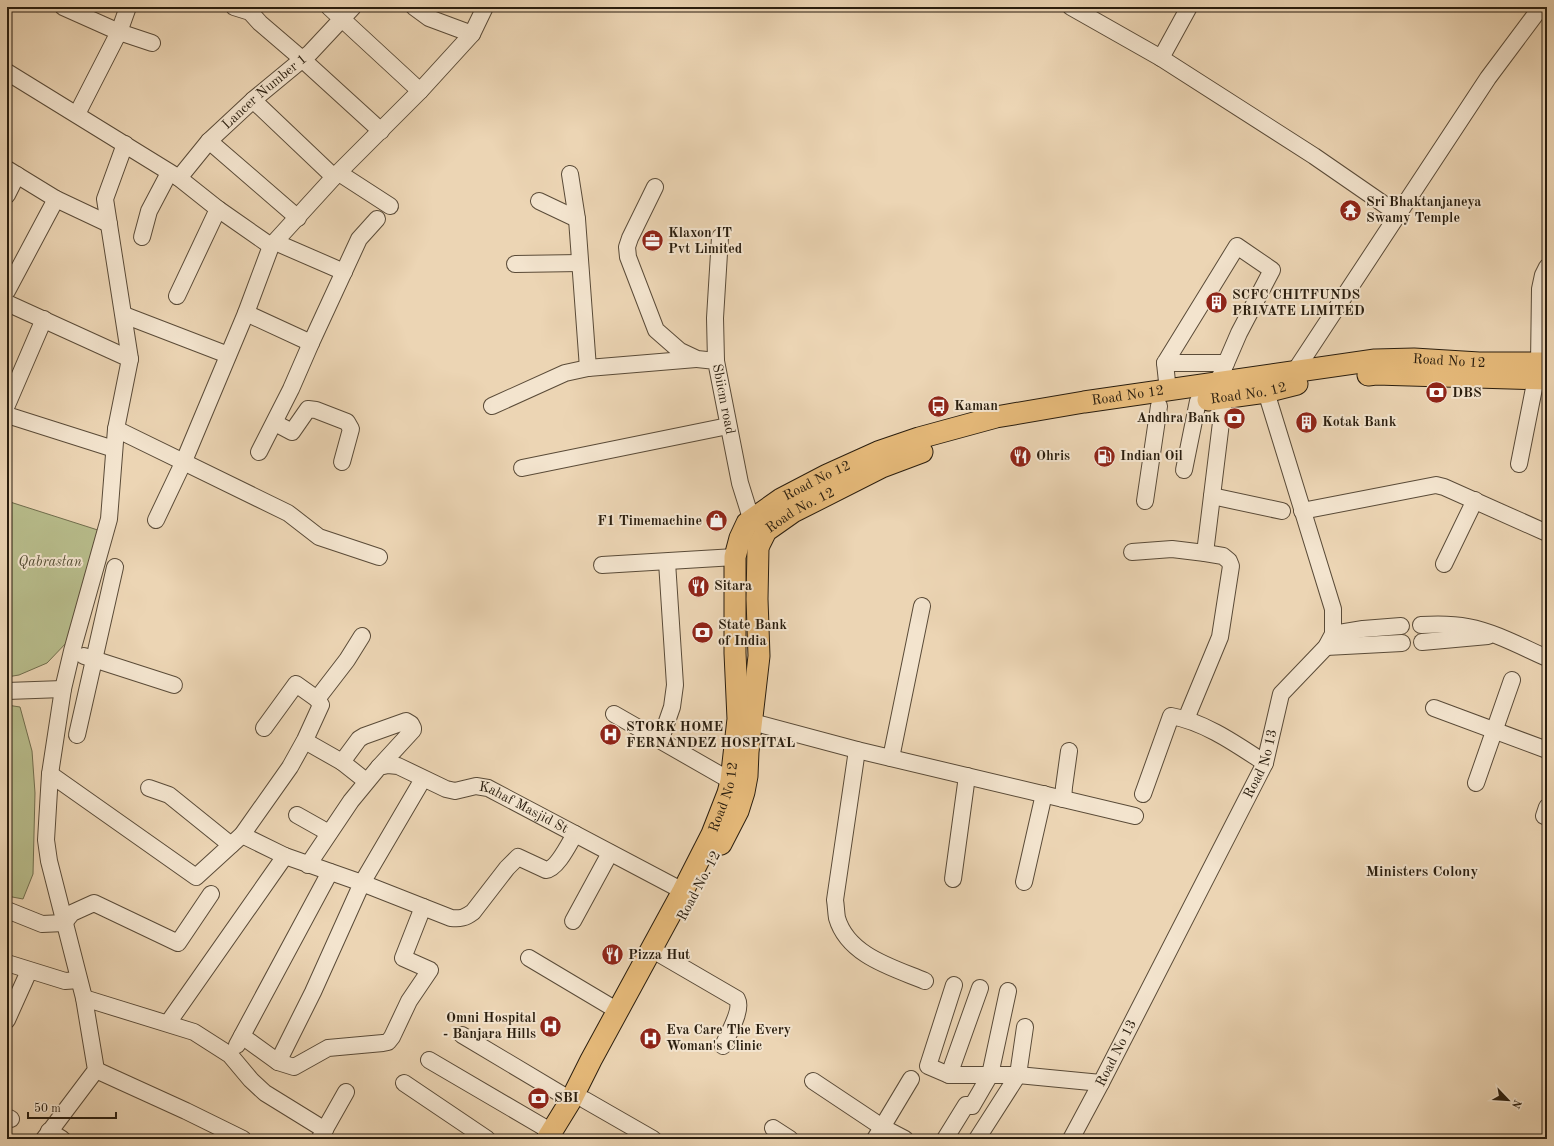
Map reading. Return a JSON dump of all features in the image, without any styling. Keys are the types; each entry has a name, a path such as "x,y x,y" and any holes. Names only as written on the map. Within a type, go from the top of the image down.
{"main road":[{"name":"Road No 12","path":"1264,385 1295,371 1375,360 1479,363 1542,371"},
{"name":"Road No. 12","path":"553,1137 578,1100 656,952 693,900 738,811 747,776 745,720 758,656 757,599 760,524 793,512 882,467 919,453 995,429 1014,425 1163,399 1198,401 1221,391 1264,385 1288,386 1376,374 1542,371"},
{"name":"Road No 12","path":"1163,399 1221,391"},
{"name":"Road No 12","path":"578,1100 591,1060 618,1011 656,952 683,891 712,834 728,793 745,720 734,598 735,557 743,529 747,523 760,524"}],"street":[{"path":"63,7 119,32 152,43"},
{"path":"76,114 119,32 128,7"},
{"path":"329,7 420,91"},
{"name":"Lancer Number 1","path":"142,237 149,210 174,175 253,100 302,59 353,7"},
{"path":"414,7 429,18 472,34"},
{"path":"156,520 184,461 246,313 273,244 336,175 381,132 472,34 485,7"},
{"path":"1161,58 1190,7"},
{"path":"1295,371 1488,78 1541,7"},
{"path":"236,8 250,12 260,23 302,59 381,132"},
{"path":"1077,9 1161,58 1314,156 1398,214"},
{"path":"7,72 174,175 218,209 273,244 344,272"},
{"path":"253,100 336,175 390,206"},
{"path":"209,141 298,218"},
{"path":"52,1136 96,1070 84,998 64,923 49,860 46,840 50,774 63,689 72,651 110,519 116,429 130,359 105,199 125,144"},
{"path":"7,195 12,172 56,199 109,224"},
{"path":"570,174 577,219 588,368"},
{"name":"Sbiicm road","path":"654,187 630,238 627,247 628,257 656,330 680,351 697,359 716,362 740,483 750,515 760,524"},
{"path":"7,291 56,199"},
{"path":"539,201 577,219"},
{"path":"177,296 218,209"},
{"path":"259,452 292,389 311,342 359,239 377,219"},
{"path":"716,362 715,318 720,237"},
{"path":"1146,501 1163,399 1165,362 1237,246 1272,270 1226,363 1221,391 1212,496 1205,552"},
{"path":"515,264 580,262"},
{"path":"1519,464 1542,371 1540,289 1543,275 1547,267"},
{"path":"7,303 130,359"},
{"path":"246,313 311,342"},
{"path":"124,315 228,355"},
{"path":"7,405 44,319"},
{"path":"492,406 565,373 588,368 697,359"},
{"path":"1165,362 1226,363"},
{"path":"1264,385 1333,609 1330,641"},
{"path":"1184,470 1198,401"},
{"path":"275,423 292,432 308,409 316,410 347,422 351,429 342,462"},
{"path":"7,415 114,449"},
{"path":"522,468 728,426"},
{"path":"116,429 288,513 319,537 379,557"},
{"path":"1302,511 1436,485 1444,487 1546,531"},
{"path":"1212,496 1282,512"},
{"path":"1444,564 1475,500"},
{"path":"1132,552 1172,549 1205,552 1223,556 1229,561 1231,566 1220,637 1186,719"},
{"path":"602,565 735,557"},
{"path":"663,733 672,707 676,685 667,562"},
{"path":"78,735 115,568"},
{"path":"891,758 922,606"},
{"path":"1421,625 1446,624 1469,627 1495,636 1547,658"},
{"path":"1330,641 1363,629 1401,626"},
{"path":"316,699 347,660 362,636"},
{"path":"1422,642 1495,636"},
{"path":"1330,641 1402,643"},
{"name":"Road No 13","path":"1071,1139 1265,763 1281,694 1330,641"},
{"path":"72,651 94,660 174,685"},
{"path":"1476,784 1512,680"},
{"path":"50,774 196,877 236,840 290,767 305,741 321,705 316,699 296,684 264,728"},
{"path":"7,691 63,689"},
{"path":"1434,708 1547,750"},
{"path":"621,714 663,733 732,775 621,714"},
{"path":"1143,794 1171,716 1186,719 1234,742 1265,763"},
{"path":"745,720 857,750 1135,816"},
{"path":"308,865 366,781 413,730 413,728 406,721 364,736 359,740 342,762"},
{"path":"305,741 342,762 366,781"},
{"path":"857,750 835,900 837,918 843,931 861,950 875,960 925,981"},
{"path":"1064,799 1064,787 1069,751"},
{"name":"Kahaf Masjid St","path":"379,767 388,765 398,766 446,789 456,790 476,786 488,788 683,891"},
{"path":"953,879 967,776"},
{"path":"278,1062 313,992 362,883 424,778"},
{"path":"150,788 168,795 236,840 362,883 451,918 460,919 473,912 507,868 518,857 546,870 550,870 557,863 575,834"},
{"path":"1024,882 1044,794"},
{"path":"1547,807 1544,816 1547,817"},
{"path":"297,815 329,834"},
{"path":"574,921 610,853"},
{"path":"168,1023 285,856"},
{"path":"230,1055 242,1036 330,872"},
{"path":"7,910 42,924 64,923 72,913 94,904 178,943 211,894"},
{"path":"242,1036 278,1062 294,1067 328,1048 388,1042 392,1037 409,1001 430,970 403,958 423,907"},
{"path":"656,952 736,999 739,1004 739,1010 723,1046"},
{"path":"529,958 618,1011"},
{"path":"7,963 65,981 79,980"},
{"path":"7,1020 29,971"},
{"path":"954,985 928,1066 949,1075 1018,1075 1101,1083"},
{"path":"949,1075 980,988"},
{"path":"945,1139 966,1105 972,1106 990,1075 1008,991"},
{"path":"84,998 194,1032 230,1055 251,1080 265,1093 322,1134 346,1092"},
{"path":"977,1139 1018,1075 1025,1027"},
{"path":"462,1035 578,1100 653,1139"},
{"path":"429,1060 553,1137"},
{"path":"96,1070 243,1139"},
{"path":"879,1133 911,1079"},
{"path":"813,1081 879,1133 905,1139"},
{"path":"404,1083 487,1139"},
{"path":"772,1128 790,1139"}],"green space":[{"name":"Qabrastan","path":"7,501 104,532 69,640 47,663 19,675 7,677"},
{"path":"7,705 20,707 32,751 35,793 33,874 23,899 7,896"}],"place":[{"name":"Sri Bhaktanjaneya Swamy Temple","path":"1350,210"},
{"name":"Klaxon IT Pvt Limited","path":"653,241"},
{"name":"SCFC CHITFUNDS PRIVATE LIMITED","path":"1216,303"},
{"name":"DBS","path":"1436,393"},
{"name":"Kaman","path":"938,406"},
{"name":"Andhra Bank","path":"1235,418"},
{"name":"Kotak Bank","path":"1307,422"},
{"name":"Ohris","path":"1020,456"},
{"name":"Indian Oil","path":"1104,456"},
{"name":"F1 Timemachine","path":"717,521"},
{"name":"Sitara","path":"699,586"},
{"name":"State Bank of India","path":"703,633"},
{"name":"STORK HOME FERNANDEZ HOSPITAL","path":"610,735"},
{"name":"Pizza Hut","path":"612,955"},
{"name":"Omni Hospital - Banjara Hills","path":"551,1026"},
{"name":"Eva Care The Every Woman's Clinic","path":"650,1038"},
{"name":"SBI","path":"538,1098"}],"district":[{"name":"Ministers Colony","path":"1422,872"}]}
